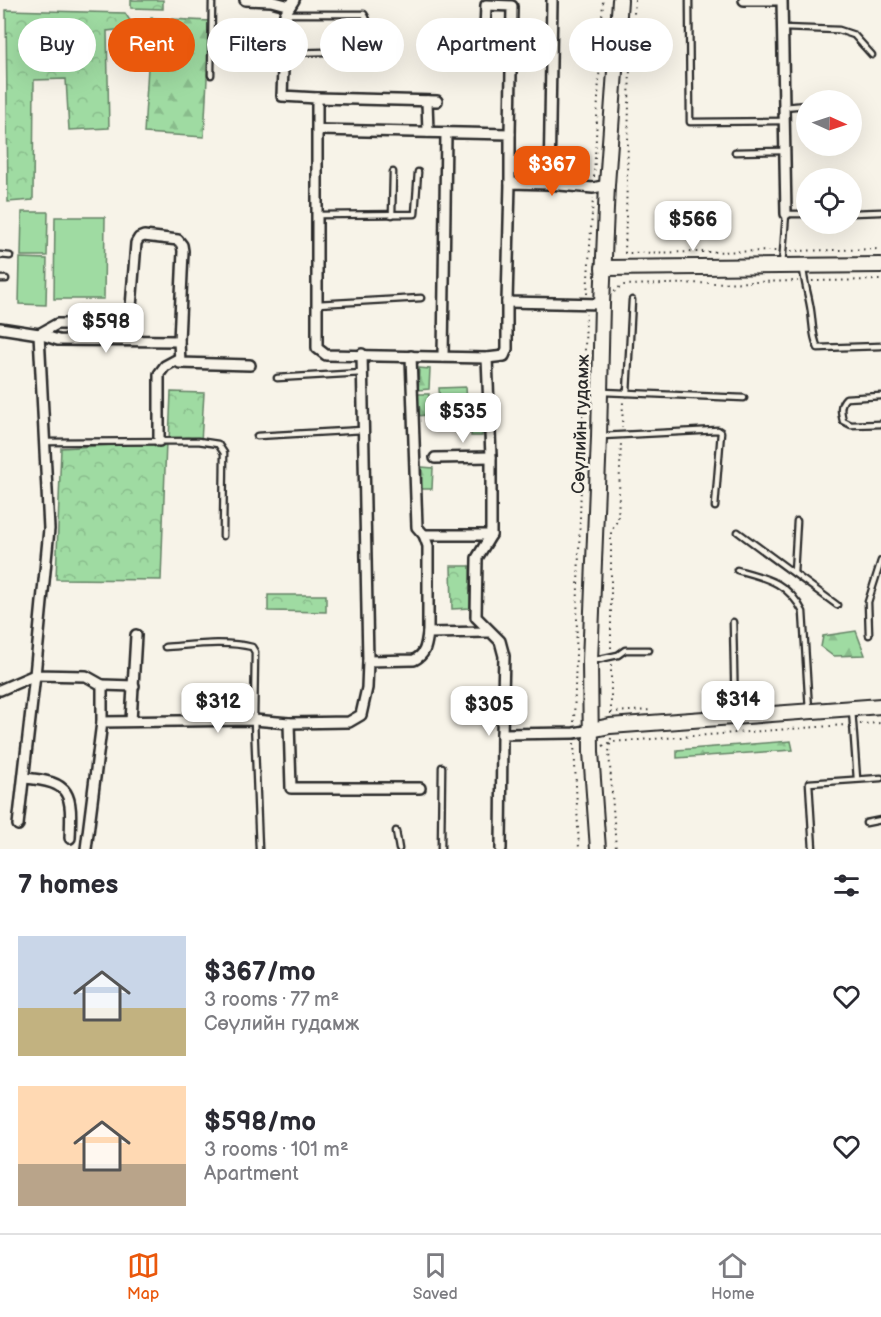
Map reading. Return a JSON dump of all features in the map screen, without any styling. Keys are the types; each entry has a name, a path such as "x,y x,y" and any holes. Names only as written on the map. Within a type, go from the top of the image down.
{"main road":[{"name":"Сөүлийн гудамж","path":"598,849 591,752 590,661 600,392 606,299 600,187 620,0"},
{"path":"603,268 881,265"},
{"path":"591,730 610,726 881,706"}],"street":[{"path":"244,0 271,1 290,7"},
{"path":"549,184 552,0"},
{"path":"744,0 782,0 786,214"},
{"path":"486,18 486,5 513,6 513,18"},
{"path":"283,72 282,96 432,101 428,132"},
{"path":"317,98 317,348 326,355 487,358 504,356 507,349 511,72"},
{"path":"318,130 510,134"},
{"path":"443,357 446,133"},
{"path":"510,183 600,187"},
{"path":"39,334 57,324 128,324 136,243 144,236 178,240 182,245 178,359 180,363 250,365"},
{"path":"507,302 586,303 606,299"},
{"path":"0,328 39,334 58,340 179,341"},
{"path":"18,825 49,529 39,334"},
{"path":"102,722 254,720 289,723 349,722 361,715 367,688 368,661 362,354"},
{"path":"368,661 414,660 425,651 428,633 428,546 424,535 417,527 411,356"},
{"path":"487,358 491,535 477,558 476,617 500,641 504,656 501,849"},
{"path":"159,441 159,374 165,366 178,359"},
{"path":"435,458 491,457"},
{"path":"424,535 491,535"},
{"path":"428,633 489,632"},
{"path":"131,721 136,635"},
{"path":"0,690 35,675 86,676 102,685 134,686"},
{"path":"86,849 102,722 102,685"},
{"path":"289,723 291,788 420,789"},
{"path":"502,734 574,733 591,730"},
{"path":"24,778 47,780 66,792 70,799 70,838"}],"lane":[{"path":"211,75 212,0"},
{"path":"688,0 690,122 784,121"},
{"path":"290,7 364,14 367,18 369,46 366,51 308,52"},
{"path":"783,28 839,30 854,35 872,55"},
{"path":"784,107 796,106"},
{"path":"735,152 784,151"},
{"path":"392,215 393,172"},
{"path":"318,215 412,214 417,211 418,172"},
{"path":"862,213 881,212"},
{"path":"782,267 786,214 796,214"},
{"path":"0,255 10,256"},
{"path":"803,267 814,339 818,348 881,346"},
{"path":"317,304 421,298"},
{"path":"625,393 632,300"},
{"path":"278,378 362,373"},
{"path":"600,392 744,398"},
{"path":"881,396 846,398 840,409 843,421 851,425 881,424"},
{"path":"257,436 363,430"},
{"path":"599,437 718,430 721,432 715,507"},
{"path":"44,442 198,441 218,444 224,453 223,537"},
{"path":"794,573 796,520"},
{"path":"738,532 837,605"},
{"path":"869,635 868,602 881,561"},
{"path":"737,570 772,580 785,588 797,600 802,612 809,711"},
{"path":"733,622 735,717"},
{"path":"165,647 202,644 243,645 252,647 255,652 254,720 259,849"},
{"path":"590,661 611,657 625,650 649,650"},
{"path":"852,708 857,779"},
{"path":"441,849 442,767"},
{"path":"813,849 809,783 881,778"},
{"path":"866,823 881,820"},
{"path":"396,831 399,849"}],"path":[{"path":"579,849 574,733 586,303 600,187 603,0"},
{"path":"635,0 630,67 625,254 881,249"},
{"path":"606,299 622,285 881,280"},
{"path":"616,849 609,752 611,742 611,532 618,519 625,393"},
{"path":"574,759 611,742 881,723"}],"green space":[{"path":"131,0 163,0 163,9 131,8"},
{"path":"6,10 125,13 128,18 108,18 109,128 69,130 66,79 34,80 33,200 8,202"},
{"path":"195,20 207,21 204,137 144,133 148,72 195,72"},
{"path":"22,212 48,212 47,256 21,256"},
{"path":"55,217 105,217 104,299 54,299"},
{"path":"20,258 47,259 46,305 19,304"},
{"path":"419,368 430,369 429,389 418,390"},
{"path":"466,387 467,403 440,405 439,388"},
{"path":"171,392 204,393 201,442 169,441"},
{"path":"418,394 429,394 427,415 417,416"},
{"path":"474,395 484,396 482,436 471,436"},
{"path":"166,442 161,580 56,579 61,448"},
{"path":"422,467 433,468 432,489 421,489"},
{"path":"451,566 470,566 470,608 452,609"},
{"path":"268,595 326,595 326,612 268,611"},
{"path":"856,631 865,655 833,656 821,647 823,636"},
{"path":"791,741 793,750 677,758 677,750"}]}
